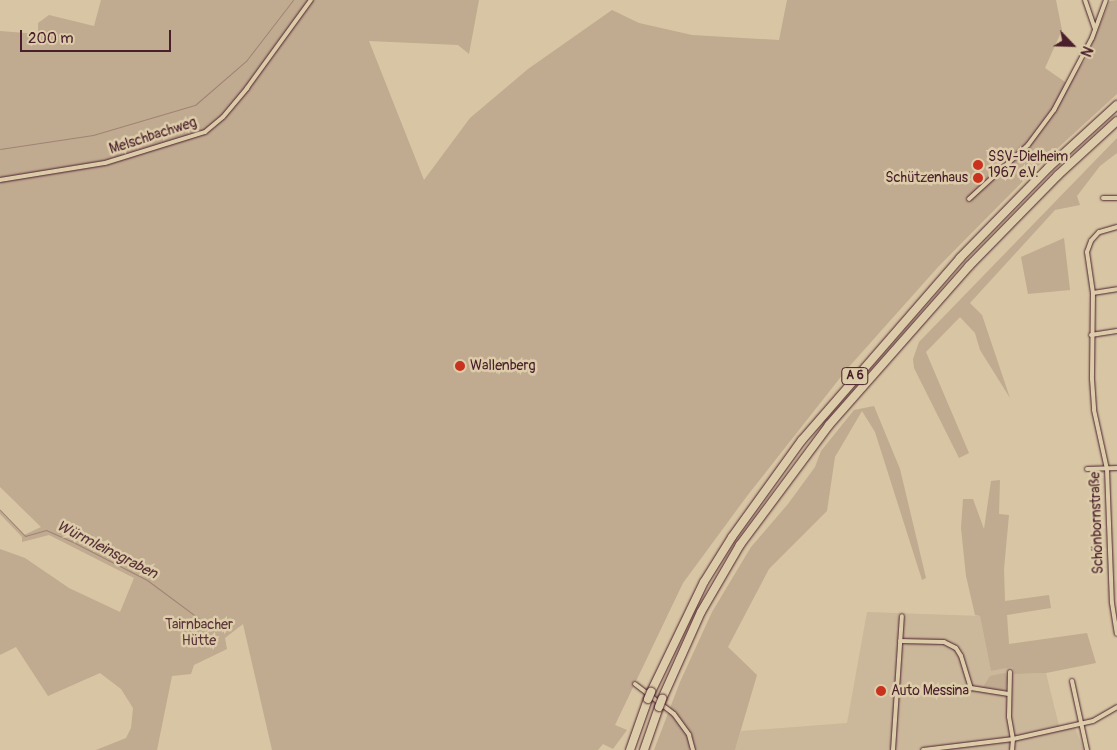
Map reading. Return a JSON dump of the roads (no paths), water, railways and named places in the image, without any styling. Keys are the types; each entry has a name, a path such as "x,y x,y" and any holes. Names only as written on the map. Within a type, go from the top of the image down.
{"highway":[{"name":"A 6","path":"630,750 650,695 704,582 732,536 802,440 960,258 1048,167 1117,105"},
{"name":"A 6","path":"644,750 660,703 701,612 736,553 779,490 830,425 976,259 1058,175 1117,121"}],"street":[{"name":"Melschbachweg","path":"0,180 105,163 205,132 247,88 311,0"},
{"path":"1085,0 1095,29"},
{"path":"969,199 1028,145 1054,110 1095,29 1106,0"},
{"path":"1103,198 1117,198"},
{"name":"Schönbornstraße","path":"1117,227 1100,232 1091,241 1087,252 1093,293 1091,335 1094,410 1108,469 1112,603 1117,634"},
{"path":"1093,293 1117,289"},
{"path":"1091,335 1117,331"},
{"path":"1087,469 1117,468"},
{"path":"893,750 902,616"},
{"path":"900,641 944,642 962,656 967,682 971,688 1009,694"},
{"path":"1010,672 1008,717 1013,739 1012,750"},
{"path":"1072,681 1086,750"},
{"path":"635,684 674,714 689,735 692,750"},
{"path":"923,750 1013,739 1081,724 1104,716 1117,707"}],"waterway":[{"path":"0,149 93,135 195,105 246,61 293,0"},
{"name":"Würmleinsgraben","path":"0,510 25,536 46,530 75,543 147,580 205,623"}],"place":[{"name":"SSV-Dielheim 1967 e.V.","path":"978,165"},
{"name":"Schützenhaus","path":"978,178"},
{"name":"Wallenberg","path":"460,366"},
{"name":"Auto Messina","path":"881,691"}],"park label":[{"name":"Tairnbacher Hütte","path":"199,634"}]}
